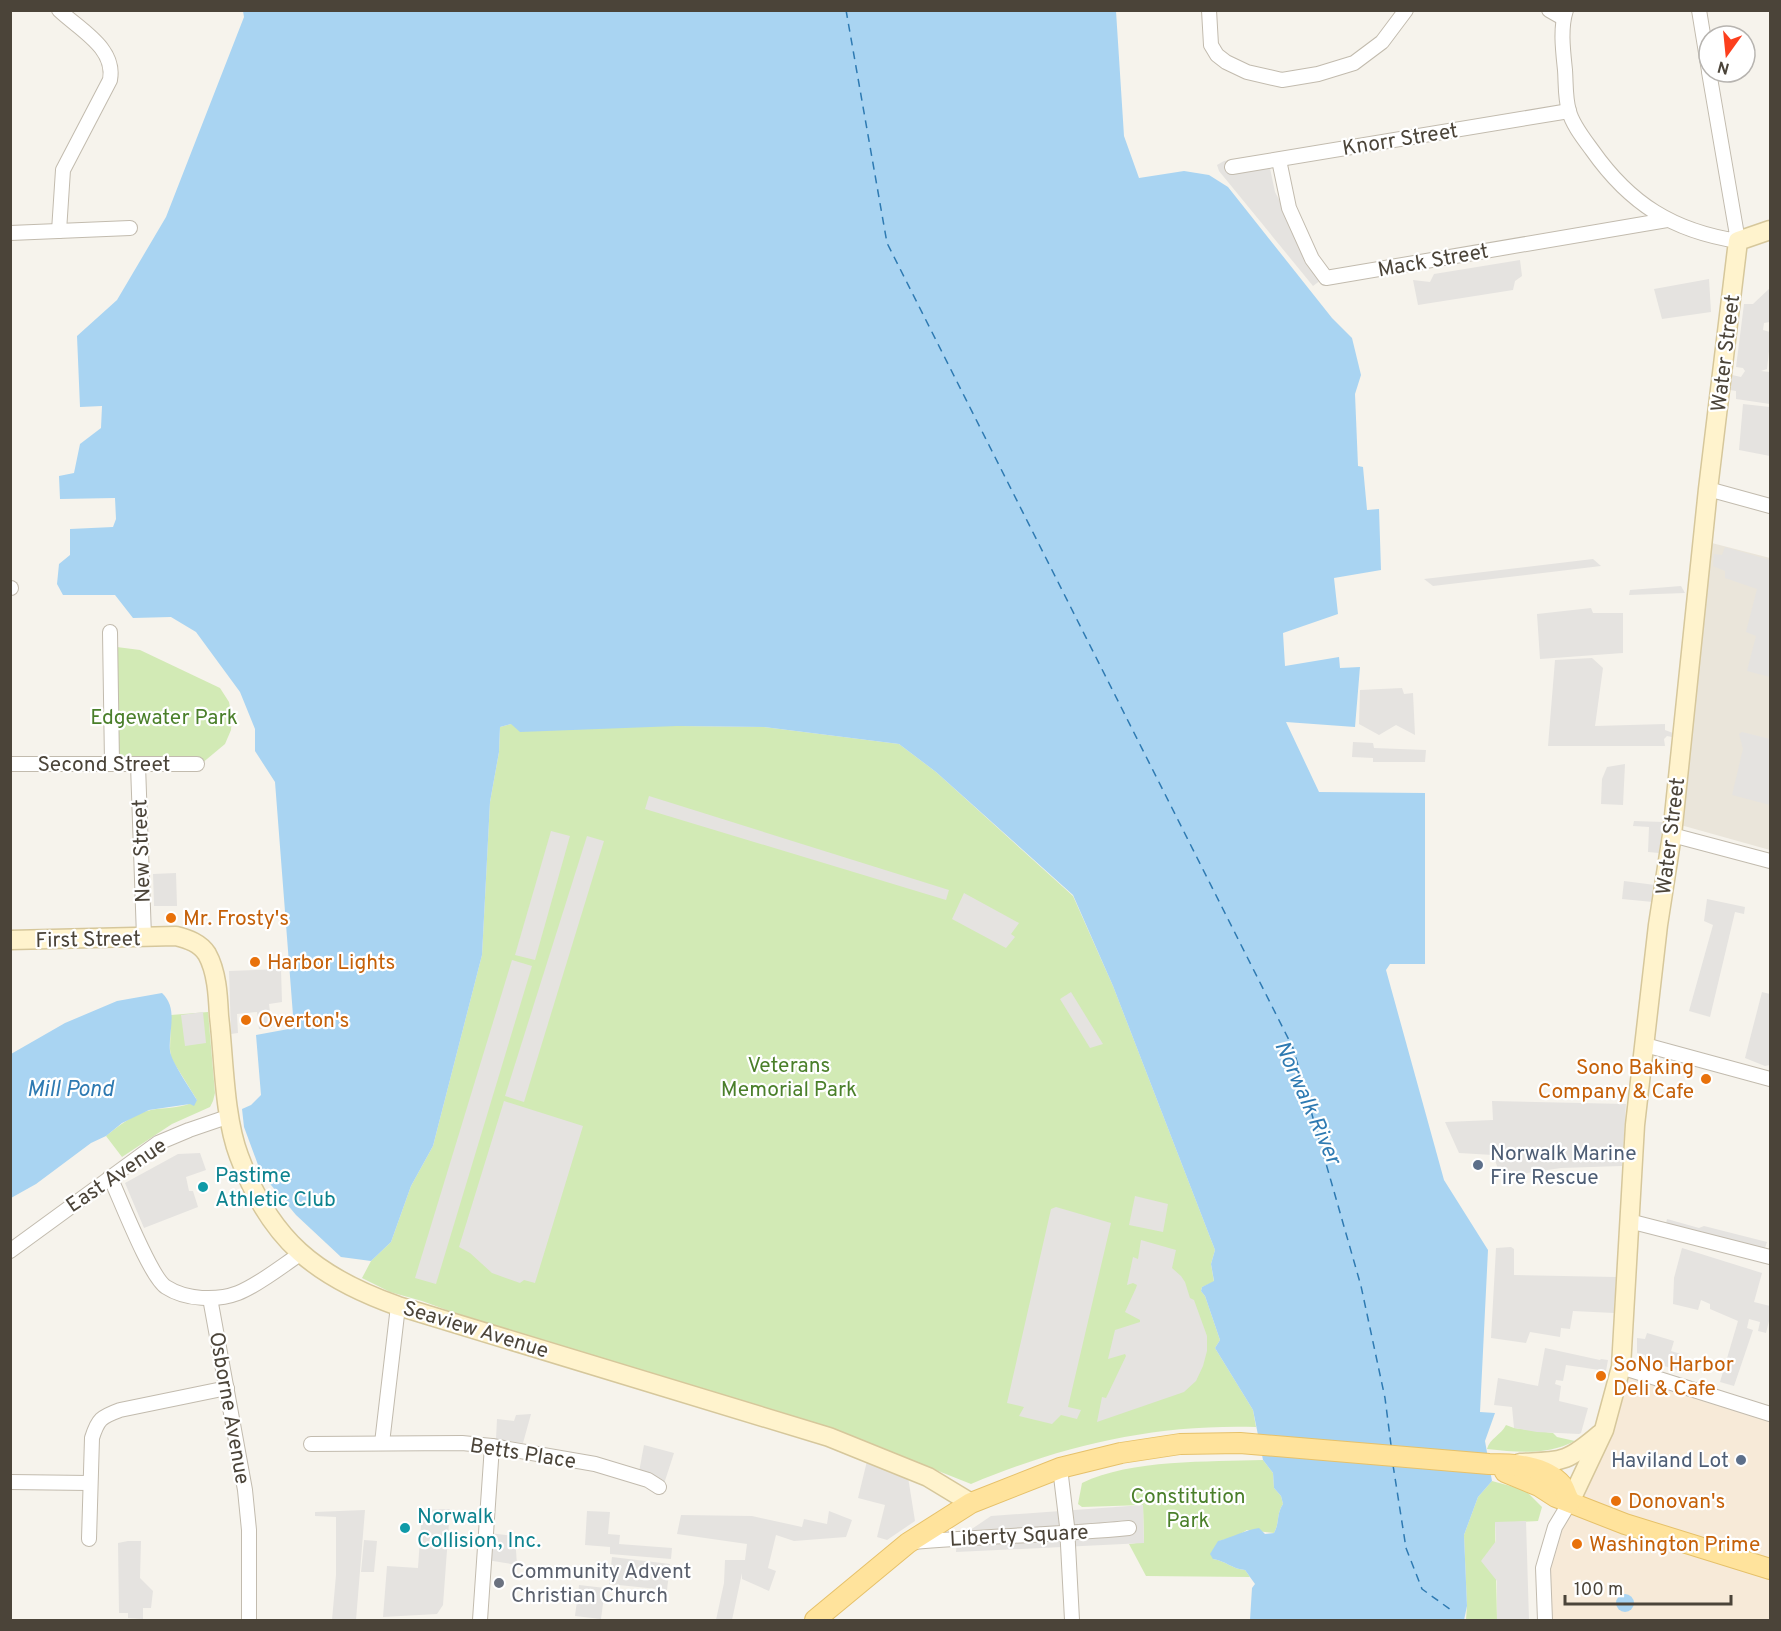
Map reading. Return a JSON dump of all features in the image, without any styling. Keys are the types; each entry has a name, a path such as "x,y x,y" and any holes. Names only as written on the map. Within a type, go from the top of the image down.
{"main road":[{"path":"1738,241 1770,230"},
{"name":"Water Street","path":"1570,1502 1604,1431 1621,1368 1635,1125 1658,925 1672,835 1708,489 1738,241"},
{"name":"First Street","path":"10,940 176,936 199,945"},
{"name":"Seaview Avenue","path":"199,945 212,966 217,990 230,1116 238,1154 252,1187 274,1223 300,1254 333,1278 362,1293 398,1306 829,1437 928,1477 971,1503"},
{"path":"1509,1464 1562,1460 1577,1454 1604,1431"},
{"name":"Liberty Square","path":"815,1620 908,1543 971,1503 1060,1468 1121,1453 1180,1444 1240,1443 1509,1464 1536,1470 1558,1481 1563,1486 1570,1502"},
{"path":"1489,1464 1570,1502 1625,1524 1770,1569"}],"street":[{"path":"59,10 104,51 112,68 110,80 63,170 59,231"},
{"path":"1209,10 1211,45 1217,55 1247,72 1282,80 1318,74 1354,63 1382,42 1406,10"},
{"path":"1550,10 1564,14 1563,53 1569,111 1600,162 1633,198 1667,220 1711,237 1738,241 1711,84"},
{"name":"Knorr Street","path":"1232,167 1569,111"},
{"name":"Mack Street","path":"1279,160 1289,208 1312,259 1326,278 1667,220"},
{"path":"10,233 130,228"},
{"path":"1708,489 1770,506"},
{"path":"110,632 112,764"},
{"name":"Second Street","path":"10,764 197,764"},
{"name":"New Street","path":"138,765 144,937"},
{"path":"1672,835 1770,861"},
{"path":"1645,1045 1770,1079"},
{"name":"East Avenue","path":"10,1251 158,1143 230,1116"},
{"path":"110,1177 153,1274 165,1287 186,1294 221,1298 240,1292 300,1254"},
{"path":"1629,1221 1770,1257"},
{"name":"Osborne Avenue","path":"210,1298 248,1514 249,1620"},
{"path":"382,1443 398,1306"},
{"path":"1621,1368 1770,1414"},
{"path":"89,1539 92,1438 96,1425 103,1416 120,1410 226,1388"},
{"name":"Betts Place","path":"311,1444 462,1443 492,1446 595,1464 648,1479 658,1487"},
{"path":"480,1620 492,1446"},
{"path":"1060,1468 1067,1533 1072,1620"},
{"path":"10,1482 89,1483"},
{"path":"1545,1620 1543,1568 1554,1527 1570,1502"},
{"name":"Liberty Square","path":"908,1543 1042,1536 1129,1528"}],"shaded area":[{"path":"1267,154 1275,192 1321,280 1313,286 1219,171 1217,165 1224,161"},
{"path":"1520,260 1522,276 1515,281 1513,290 1418,305 1413,280 1430,282 1434,274"},
{"path":"1709,279 1711,312 1662,319 1654,289"},
{"path":"1770,288 1770,322 1764,323 1763,330 1770,332 1770,342 1767,369 1761,371 1770,372 1770,404 1736,399 1736,391 1730,390 1732,375 1741,377 1745,371 1743,368 1736,367 1744,304 1753,304"},
{"path":"1743,404 1770,407 1770,456 1739,450"},
{"path":"1708,542 1770,558 1770,850 1677,824"},
{"path":"1725,547 1770,560 1770,677 1747,671 1756,636 1746,632 1757,589 1725,578 1725,571 1713,566 1714,554 1722,555"},
{"path":"1593,559 1601,566 1433,586 1424,579"},
{"path":"1681,586 1685,593 1629,595 1630,590"},
{"path":"1591,608 1593,613 1623,613 1623,653 1540,659 1537,614"},
{"path":"1592,658 1603,668 1595,726 1665,724 1665,730 1673,733 1672,737 1667,736 1664,739 1665,746 1548,746 1555,660"},
{"path":"1402,688 1404,694 1413,693 1415,735 1396,725 1379,735 1359,724 1360,690"},
{"path":"1742,732 1770,739 1770,805 1732,795 1743,749 1739,734"},
{"path":"1353,742 1373,743 1374,748 1426,750 1425,762 1373,762 1373,758 1352,757"},
{"path":"1625,764 1623,805 1601,804 1602,779 1607,767"},
{"path":"649,796 949,890 946,900 645,809"},
{"path":"1634,821 1663,822 1659,853 1648,852 1649,827 1633,826"},
{"path":"551,831 570,836 535,960 515,955"},
{"path":"587,836 604,841 524,1102 505,1096"},
{"path":"176,873 177,906 154,906 153,874"},
{"path":"1624,881 1655,885 1653,902 1622,899"},
{"path":"964,893 1019,923 1011,934 1015,937 1006,948 952,919"},
{"path":"1707,899 1745,907 1744,914 1735,912 1710,1017 1689,1011 1713,925 1704,921"},
{"path":"512,960 532,966 436,1284 415,1278"},
{"path":"281,969 282,1002 269,1004 272,1028 259,1029 257,1012 237,1014 238,1033 231,1034 229,971"},
{"path":"1071,992 1103,1044 1090,1048 1060,999"},
{"path":"1762,992 1770,994 1770,1065 1765,1066 1745,1058"},
{"path":"203,1012 206,1043 185,1046 181,1015"},
{"path":"504,1101 583,1126 535,1283 524,1280 520,1283 492,1273 470,1253 459,1247"},
{"path":"1492,1101 1626,1104 1622,1166 1561,1168 1501,1177 1493,1155 1459,1153 1445,1122 1493,1120"},
{"path":"200,1153 206,1170 186,1177 189,1191 193,1191 198,1207 144,1228 125,1183 178,1154"},
{"path":"1135,1196 1168,1204 1163,1232 1129,1225"},
{"path":"1056,1207 1111,1223 1068,1407 1081,1410 1077,1419 1061,1415 1052,1424 1019,1416 1024,1407 1007,1403 1051,1209"},
{"path":"1667,1219 1767,1242 1764,1251 1666,1224"},
{"path":"1141,1240 1176,1250 1172,1268 1181,1276 1190,1298 1194,1300 1207,1336 1207,1351 1196,1381 1184,1392 1097,1422 1102,1397 1106,1398 1126,1356 1125,1354 1108,1359 1115,1330 1140,1322 1125,1312 1137,1285 1133,1283 1127,1285 1133,1257 1138,1259"},
{"path":"1511,1247 1514,1249 1514,1275 1616,1277 1614,1313 1573,1311 1570,1329 1561,1328 1560,1337 1530,1332 1526,1343 1491,1338 1496,1248"},
{"path":"1682,1248 1762,1273 1754,1302 1770,1306 1770,1317 1766,1333 1758,1331 1760,1322 1749,1319 1747,1328 1753,1330 1734,1386 1720,1382 1738,1321 1710,1309 1710,1304 1701,1300 1698,1310 1673,1304 1674,1278"},
{"path":"1647,1333 1674,1341 1671,1351 1681,1354 1677,1370 1645,1360 1645,1355 1637,1353 1637,1338 1645,1339"},
{"path":"1545,1348 1608,1360 1606,1371 1566,1365 1563,1381 1556,1380 1555,1384 1561,1386 1559,1401 1588,1408 1579,1434 1537,1432 1514,1428 1512,1407 1494,1405 1498,1378 1538,1386"},
{"path":"1621,1367 1770,1414 1770,1620 1545,1620 1543,1568"},
{"path":"531,1414 523,1443 496,1439 497,1419 514,1421 516,1415"},
{"path":"644,1445 674,1453 662,1490 639,1472"},
{"path":"867,1461 908,1477 915,1521 887,1540 877,1537 885,1505 858,1498"},
{"path":"1143,1505 1144,1543 956,1552 957,1539 991,1516"},
{"path":"450,1509 443,1605 437,1614 383,1617 387,1566 418,1568 422,1510"},
{"path":"365,1510 356,1620 332,1620 336,1575 336,1517 315,1516 315,1512"},
{"path":"587,1511 610,1512 608,1534 620,1535 619,1544 672,1548 671,1559 610,1554 610,1547 585,1545"},
{"path":"829,1511 852,1520 846,1537 794,1541 776,1535 768,1568 776,1571 769,1591 742,1579 742,1573 732,1620 716,1620 724,1583 725,1560 745,1560 747,1544 677,1534 681,1515 752,1516 802,1527 804,1519 827,1524"},
{"path":"1526,1521 1529,1620 1497,1620 1497,1581 1481,1561 1496,1541 1495,1522"},
{"path":"489,1533 515,1536 517,1565 487,1560"},
{"path":"364,1540 377,1541 374,1572 361,1572"},
{"path":"141,1541 140,1578 153,1591 151,1608 143,1608 143,1619 128,1618 128,1613 119,1613 118,1543"},
{"path":"612,1557 670,1564 667,1590 609,1584"},
{"path":"579,1585 605,1588 601,1619 575,1616"}],"green space":[{"name":"Edgewater Park","path":"109,646 140,650 220,688 229,702 232,717 231,730 225,744 195,769 113,769"},
{"name":"Veterans Memorial Park","path":"511,724 764,727 899,744 936,772 1073,896 1113,986 1215,1250 1211,1264 1214,1282 1202,1287 1201,1291 1205,1296 1220,1340 1215,1348 1253,1410 1256,1427 1182,1429 1110,1440 1041,1458 971,1484 898,1455 390,1292 362,1278 371,1261 391,1242 411,1186 433,1146 482,955 490,802 499,752 500,727"},
{"path":"208,1012 215,1093 210,1107 172,1124 122,1157 106,1136 116,1128 145,1112 180,1106 197,1100 171,1058 171,1015"},
{"path":"1506,1425 1553,1433 1557,1437 1575,1441 1543,1451 1487,1449"},
{"name":"Constitution Park","path":"1263,1460 1273,1473 1274,1488 1281,1496 1283,1504 1274,1533 1247,1530 1235,1537 1219,1541 1213,1559 1245,1570 1250,1577 1146,1576 1129,1544 1144,1542 1143,1505 1082,1507 1078,1504 1082,1483 1123,1470 1171,1463"},
{"path":"1492,1481 1525,1490 1542,1507 1538,1521 1495,1523 1497,1620 1466,1620 1464,1535 1478,1497"}],"water":[{"name":"Norwalk River","path":"243,11 1116,11 1124,136 1139,178 1184,171 1209,175 1228,187 1332,318 1352,338 1361,375 1355,394 1358,466 1363,467 1367,510 1379,509 1381,570 1334,578 1338,614 1283,633 1285,666 1339,657 1340,668 1360,667 1355,727 1286,722 1319,792 1425,793 1425,964 1390,964 1386,970 1444,1180 1488,1250 1480,1412 1495,1413 1485,1441 1492,1481 1478,1497 1464,1535 1467,1606 1464,1620 1250,1620 1252,1588 1255,1584 1245,1570 1213,1559 1210,1554 1218,1541 1244,1532 1259,1528 1265,1534 1274,1533 1283,1504 1281,1496 1274,1488 1273,1473 1263,1460 1253,1410 1215,1348 1220,1340 1205,1296 1201,1291 1202,1287 1214,1281 1211,1264 1215,1250 1113,986 1073,895 936,772 899,744 764,727 677,726 520,732 511,724 500,727 499,752 490,802 482,955 433,1146 411,1186 391,1242 371,1261 341,1257 296,1215 261,1173 244,1127 242,1109 251,1105 261,1095 256,1035 294,1028 275,782 255,751 255,729 240,692 196,632 171,617 133,618 115,595 63,595 57,584 59,564 70,555 70,529 113,527 116,519 115,498 60,499 59,476 74,473 80,444 101,428 102,406 80,407 77,336 117,300 166,217 244,17"},
{"name":"Mill Pond","path":"162,993 170,1006 172,1020 171,1056 197,1100 194,1106 190,1104 149,1110 122,1123 36,1184 11,1198 11,1054 65,1023 117,1001"},
{"path":"1625,1594 1631,1597 1634,1603 1631,1609 1625,1612 1619,1609 1616,1603 1619,1597"}],"ferry route":[{"path":"846,10 887,243 1293,1048 1361,1286 1385,1398 1391,1445"},
{"path":"1393,1465 1406,1548 1422,1589 1451,1610"}],"place":[{"name":"Mr. Frosty's","path":"171,918"},
{"name":"Harbor Lights","path":"255,962"},
{"name":"Overton's","path":"246,1020"},
{"name":"Sono Baking Company & Cafe","path":"1706,1079"},
{"name":"Norwalk Marine Fire Rescue","path":"1478,1165"},
{"name":"Pastime Athletic Club","path":"203,1187"},
{"name":"SoNo Harbor Deli & Cafe","path":"1601,1376"},
{"name":"Haviland Lot","path":"1741,1460"},
{"name":"Donovan's","path":"1616,1501"},
{"name":"Norwalk Collision, Inc.","path":"405,1528"},
{"name":"Washington Prime","path":"1577,1544"},
{"name":"Community Advent Christian Church","path":"499,1583"}]}
